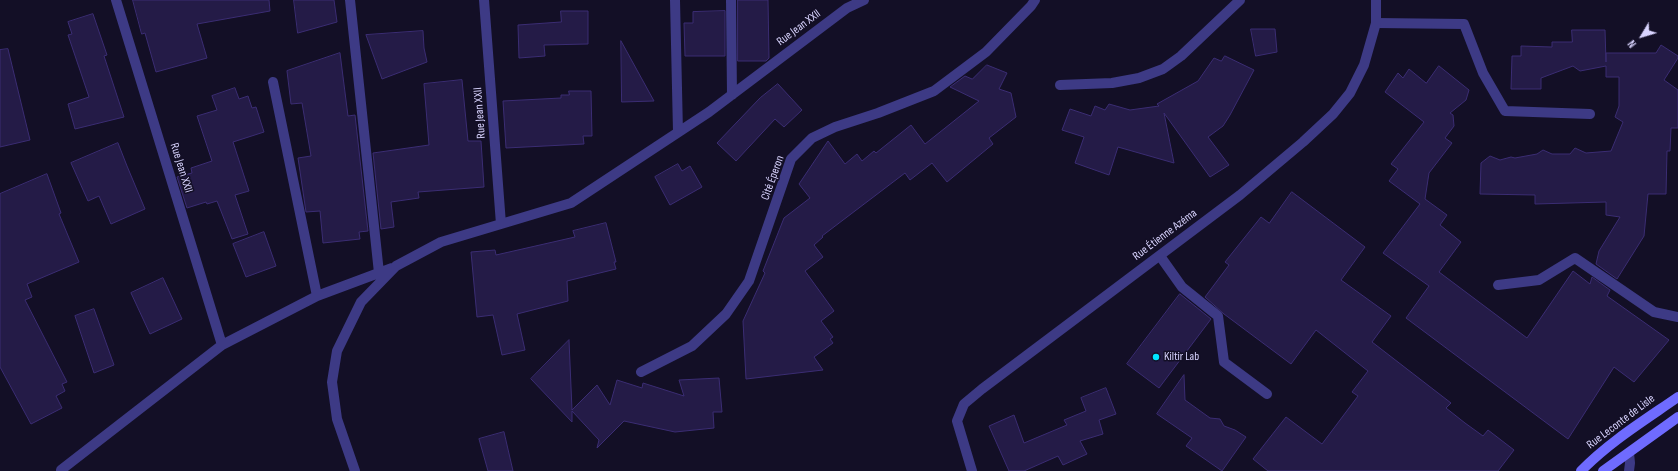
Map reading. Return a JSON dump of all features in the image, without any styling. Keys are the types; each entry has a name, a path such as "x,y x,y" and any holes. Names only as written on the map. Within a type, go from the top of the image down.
{"main road":[{"name":"Rue Leconte de Lisle","path":"1581,471 1591,461 1635,427 1678,397"},
{"path":"1603,471 1678,417"}],"street":[{"name":"Rue Jean XXII","path":"116,0 222,345"},
{"path":"350,0 379,273"},
{"name":"Rue Jean XXII","path":"484,0 501,224"},
{"path":"675,0 678,132"},
{"path":"732,0 732,95"},
{"name":"Rue Jean XXII","path":"61,470 222,345 317,296 396,266 441,242 571,202 709,112 847,8 864,0"},
{"name":"Cité Éperon","path":"641,372 692,346 730,309 749,281 792,159 812,138 835,127 878,113 934,91 986,52 1031,6 1035,0"},
{"path":"1060,85 1112,83 1139,78 1163,69 1181,56 1240,0"},
{"name":"Rue Étienne Azéma","path":"972,471 957,421 964,404 1240,195 1303,142 1333,114 1350,93 1364,65 1376,23 1376,0"},
{"path":"1376,23 1464,24 1483,73 1505,111 1590,114"},
{"path":"273,82 317,296"},
{"path":"1160,256 1182,287 1218,316 1224,362 1266,394"},
{"path":"1498,285 1539,280 1575,258 1654,312 1678,317"},
{"name":"Rue Jean XXII","path":"355,471 337,419 332,382 337,351 361,302 396,266"},
{"path":"1629,453 1629,471"}],"building":[{"path":"133,0 269,0 270,11 197,24 207,58 156,72 145,33 142,34"},
{"path":"294,0 334,0 337,22 298,33"},
{"path":"738,0 768,0 769,58 766,61 738,61"},
{"path":"561,11 588,11 588,44 544,45 545,56 519,58 518,25 561,22"},
{"path":"725,11 725,56 685,56 684,23 693,23 693,12"},
{"path":"93,14 107,55 104,56 124,117 75,129 68,104 89,97 68,35 72,34 68,22"},
{"path":"1251,29 1275,29 1277,52 1256,56"},
{"path":"1572,30 1605,30 1606,62 1606,53 1656,53 1661,45 1678,56 1664,80 1678,90 1678,128 1671,128 1670,151 1667,151 1666,194 1648,194 1644,236 1617,279 1596,264 1599,251 1620,217 1606,215 1606,202 1535,204 1535,195 1480,194 1481,163 1490,156 1500,160 1511,157 1515,158 1537,154 1543,150 1552,154 1570,154 1575,148 1586,153 1611,151 1623,122 1615,117 1619,106 1619,77 1606,77 1606,66 1580,71 1573,66 1541,78 1541,89 1511,89 1512,56 1521,56 1521,46 1552,47 1552,42 1572,42"},
{"path":"423,31 427,62 382,79 366,35"},
{"path":"621,41 654,101 622,102"},
{"path":"8,49 30,140 0,147 0,50"},
{"path":"340,53 348,116 355,115 368,231 359,232 360,239 323,243 320,211 306,212 298,158 311,156 302,103 291,104 287,71"},
{"path":"1225,56 1254,70 1223,126 1208,137 1229,165 1210,177 1164,113 1174,163 1118,147 1109,175 1075,163 1084,137 1062,130 1070,109 1091,116 1095,106 1105,110 1109,104 1130,110 1159,106 1157,104 1198,81 1214,58 1221,61"},
{"path":"987,65 1007,73 999,89 1011,93 1016,117 989,138 993,144 947,182 932,163 910,180 905,173 822,236 823,237 814,245 823,257 805,271 834,311 821,321 833,337 830,339 833,343 814,357 823,370 746,379 743,321 765,273 763,271 784,218 810,198 799,184 828,141 845,164 857,154 862,161 874,151 876,153 911,125 925,144 979,101 950,87 965,76 972,79"},
{"path":"1439,66 1469,90 1466,100 1450,113 1453,115 1454,126 1445,138 1452,143 1429,173 1425,199 1447,215 1440,225 1461,242 1439,272 1527,338 1573,271 1590,284 1592,277 1610,290 1607,296 1669,340 1634,382 1614,367 1568,439 1406,318 1429,286 1383,253 1420,204 1389,181 1398,169 1391,164 1424,122 1385,92 1398,73 1403,78 1409,69 1426,83"},
{"path":"462,80 468,141 481,141 484,187 418,192 419,198 391,202 394,227 381,229 373,153 429,145 424,84"},
{"path":"778,84 802,110 784,127 775,119 736,161 717,143 760,98"},
{"path":"235,88 239,99 248,96 252,108 256,107 264,132 233,142 249,191 235,195 248,234 232,239 217,201 207,204 206,202 187,208 177,177 192,173 191,168 212,161 197,116 217,110 212,96"},
{"path":"569,91 591,91 592,136 583,136 584,144 506,148 503,101 561,98 561,95 569,95"},
{"path":"118,143 145,209 111,224 99,196 88,201 71,163"},
{"path":"678,164 682,171 690,166 702,187 670,205 655,177"},
{"path":"47,174 61,213 59,214 79,262 27,284 32,297 25,300 67,382 62,384 65,391 56,396 62,408 31,424 0,367 0,194"},
{"path":"1292,192 1365,247 1341,280 1391,316 1372,342 1451,403 1446,408 1465,423 1483,436 1488,430 1514,450 1498,471 1268,471 1253,459 1286,417 1322,444 1358,396 1352,392 1368,371 1316,330 1291,364 1224,314 1205,297 1229,265 1225,262 1261,217 1269,223"},
{"path":"606,223 616,262 614,262 616,269 567,281 568,301 517,314 525,350 502,355 493,315 477,317 471,252 495,250 496,255 575,237 573,231"},
{"path":"264,232 276,266 246,277 233,244"},
{"path":"163,278 182,319 150,334 131,293"},
{"path":"1180,294 1211,319 1159,388 1127,364"},
{"path":"94,309 114,365 94,373 75,316"},
{"path":"569,340 572,410 597,385 610,405 617,380 642,388 643,383 684,396 679,380 719,378 722,412 713,412 714,428 675,432 624,421 597,448 599,440 572,411 572,422 531,379"},
{"path":"1184,375 1185,400 1210,418 1220,419 1224,426 1235,430 1246,437 1222,471 1186,446 1192,438 1157,414"},
{"path":"1106,388 1116,414 1099,420 1103,434 1080,441 1087,454 1063,465 1058,456 1024,471 1009,471 989,426 1014,415 1024,443 1067,425 1064,420 1086,411 1081,398"},
{"path":"504,432 513,471 488,471 479,439"}],"place":[{"name":"Kiltir Lab","path":"1156,357"}]}
